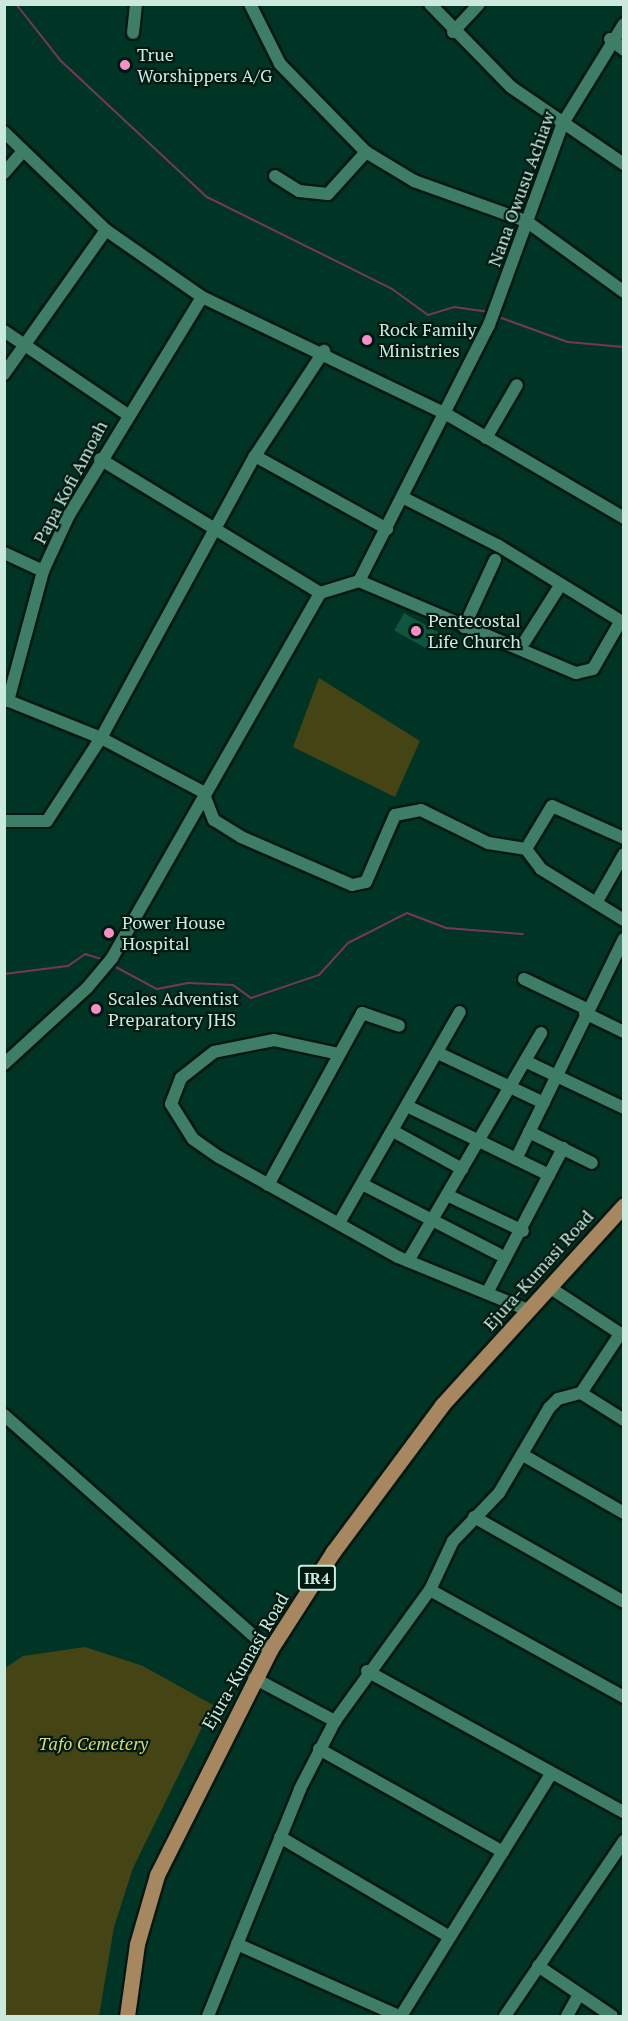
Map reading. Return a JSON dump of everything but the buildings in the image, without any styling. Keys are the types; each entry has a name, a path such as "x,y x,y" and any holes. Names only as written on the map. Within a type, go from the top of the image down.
{"main road":[{"name":"Ejura-Kumasi Road","path":"126,2016 149,1895 254,1678 270,1650 409,1446 624,1205"}],"street":[{"path":"133,33 136,4"},
{"path":"250,4 280,64 366,152 414,181 526,221 624,292"},
{"path":"430,4 453,32 511,87 624,164"},
{"path":"453,32 479,4"},
{"name":"Nana Owusu Achiaw","path":"359,581 448,415 489,325 563,123 610,39 624,24"},
{"path":"610,39 624,50"},
{"path":"4,132 106,230 202,297 324,351 448,415 624,518"},
{"path":"4,173 23,151"},
{"path":"275,176 299,191 328,194 366,152"},
{"path":"4,374 106,230"},
{"name":"Papa Kofi Amoah","path":"6,700 44,571 100,459 202,297"},
{"path":"4,331 23,348 128,415"},
{"path":"4,821 47,821 101,738 255,456 324,351"},
{"path":"486,438 517,385"},
{"path":"255,456 387,529"},
{"path":"100,459 212,531 320,593"},
{"path":"4,1064 87,988 100,968 112,958 202,792 320,593 359,581 536,660 584,674 593,669 622,622 561,584 404,498"},
{"path":"4,553 44,571"},
{"path":"464,627 495,560"},
{"path":"525,641 561,584"},
{"path":"6,700 101,738 202,792 211,815 226,828 352,885 366,882 395,815 410,808 488,843 526,849 542,868 624,920"},
{"path":"526,849 552,806 624,838"},
{"path":"596,903 624,854"},
{"path":"516,1159 586,1011 624,939"},
{"path":"524,979 624,1032"},
{"path":"339,1223 460,1012"},
{"path":"268,1185 362,1013 399,1026"},
{"path":"408,1261 541,1033"},
{"path":"339,1054 298,1042 240,1044 202,1058 172,1093 180,1123 193,1139 268,1185 408,1261 528,1310"},
{"path":"438,1053 544,1103"},
{"path":"525,1061 624,1108"},
{"path":"407,1106 549,1175"},
{"path":"393,1131 462,1169"},
{"path":"529,1132 592,1163"},
{"path":"487,1293 523,1231 563,1148"},
{"path":"362,1184 498,1254"},
{"path":"447,1195 523,1231"},
{"path":"208,2016 280,1837 319,1749 335,1721 367,1671 430,1590 453,1541 499,1493 549,1408 558,1399 581,1393 622,1335 549,1287"},
{"path":"581,1393 624,1420"},
{"path":"4,1415 125,1527 270,1650"},
{"path":"523,1455 624,1513"},
{"path":"474,1517 624,1602"},
{"path":"430,1590 624,1697"},
{"path":"367,1671 624,1812"},
{"path":"254,1678 335,1721"},
{"path":"319,1749 503,1852"},
{"path":"237,1944 400,2016 551,1774"},
{"path":"280,1837 450,1937"},
{"path":"505,2016 624,1841"},
{"path":"538,1966 612,2016"},
{"path":"567,2016 579,1994"}],"green space":[{"path":"319,678 420,741 395,797 293,747"},
{"name":"Tafo Cemetery","path":"85,1647 143,1666 213,1705 133,1868 114,1927 99,2016 5,2016 5,1668 23,1656"}],"waterway":[{"path":"16,4 61,61 207,197 392,289 428,315 454,307 488,312"},
{"path":"496,316 568,342 624,347"},
{"path":"112,965 157,989 189,983 233,985 251,998 319,975 348,943 407,913 446,928 523,934"},
{"path":"4,974 68,966 85,954 105,960"}],"place":[{"name":"True Worshippers A/G","path":"125,65"},
{"name":"Rock Family Ministries","path":"367,340"},
{"name":"Pentecostal Life Church","path":"416,631"},
{"name":"Power House Hospital","path":"109,933"},
{"name":"Scales Adventist Preparatory JHS","path":"96,1009"}]}
